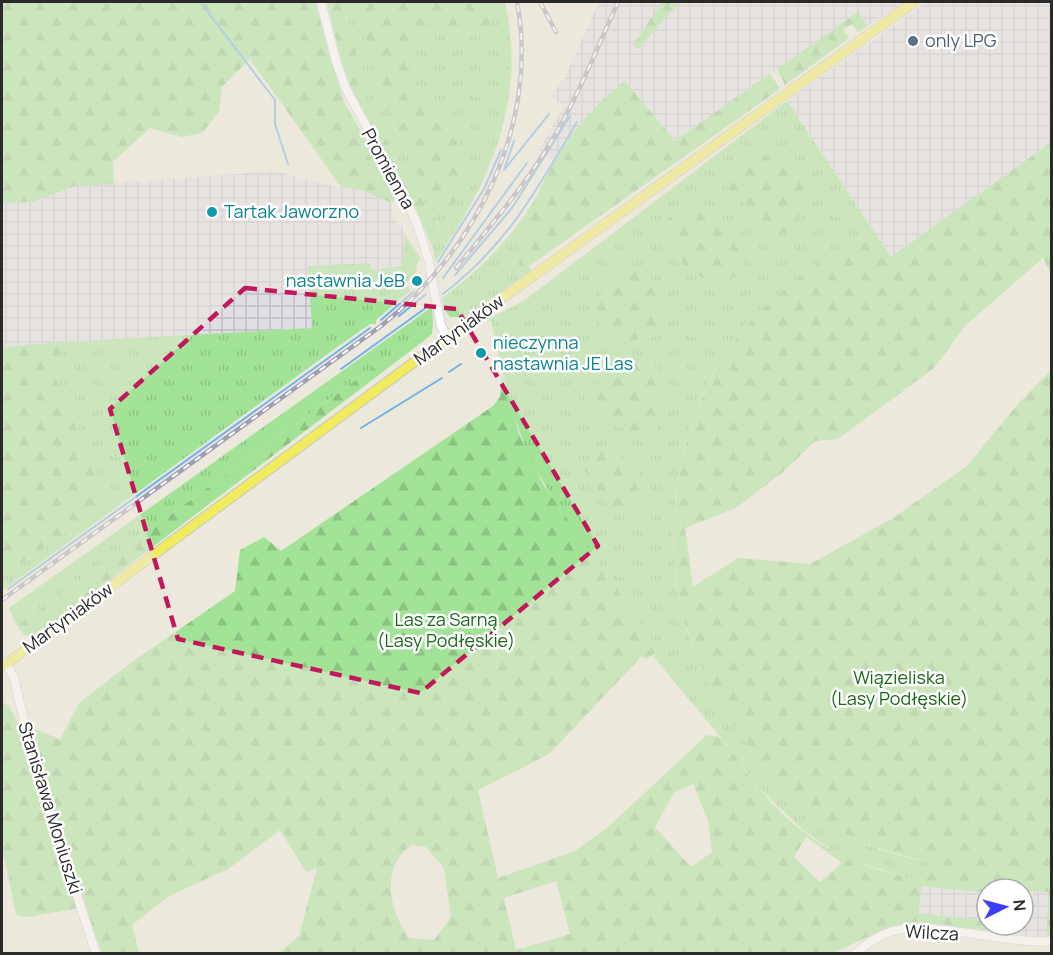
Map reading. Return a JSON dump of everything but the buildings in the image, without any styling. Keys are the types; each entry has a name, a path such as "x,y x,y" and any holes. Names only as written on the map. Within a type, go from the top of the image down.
{"main road":[{"name":"Martyniaków","path":"4,665 448,337 915,2"}],"street":[{"name":"Promienna","path":"321,2 336,61 346,89 403,193 417,224 428,258 441,326 448,337"},
{"name":"Stanisława Moniuszki","path":"4,665 14,678 32,755 96,954"},
{"name":"Wilcza","path":"855,954 881,936 908,929 1026,941 1052,941"}],"highlighted area":[{"path":"245,288 457,309 598,546 420,693 178,639 110,409"}],"shaded area":[{"path":"599,2 904,2 868,26 857,13 675,141 625,81 575,133 555,161 539,150 565,105 550,97 564,79"},
{"path":"927,2 1051,2 1051,142 891,257 787,101"},
{"path":"275,171 329,186 361,190 392,203 392,217 402,227 405,235 401,289 375,310 376,324 2,347 2,203 33,202 75,186"},
{"path":"922,886 975,892 975,920 918,913"},
{"path":"1035,891 1048,892 1047,938 1035,937"}],"green space":[{"path":"2,2 315,2 344,102 397,195 392,203 361,190 341,187 250,59 222,87 219,112 202,133 182,137 150,128 113,162 114,184 75,186 33,202 2,203"},
{"path":"327,2 344,2 367,98 395,156 442,232 433,249 352,90"},
{"path":"344,2 356,2 379,89 389,115 415,166 449,217 466,181 459,144 416,83 414,30 489,33 490,2 505,2 511,38 511,73 507,107 499,139 472,202 435,262 433,249 442,231 395,156 367,98"},
{"path":"356,2 490,2 489,33 414,30 416,83 459,144 466,181 449,217 415,167 390,115 379,88"},
{"path":"662,2 680,2 638,49 633,45"},
{"path":"858,12 868,26 858,32 852,24 843,30 849,38 785,85 777,69"},
{"path":"770,73 780,89 515,276 529,218 555,160 594,109 625,81 675,141"},
{"path":"787,101 871,227 806,273 765,308 730,347 715,370 700,401 689,434 680,469 675,505 673,541 682,611 700,664 732,720 765,766 803,805 847,835 873,847 918,859 968,863 923,880 846,859 805,832 759,788 727,745 653,656 660,651 563,516 529,457 510,405 491,321 485,321 525,300","holes":["760,153 804,178 795,229","629,354 637,436 594,412 585,397"]},
{"path":"1051,142 1051,274 1043,258 965,326 934,368 838,439 815,441 783,472 736,508 685,528 693,587 738,558 810,564 893,518 967,466 1017,405 1051,370 1051,937 1047,938 1048,892 1035,891 1035,877 975,877 975,892 922,886 918,913 975,920 975,929 914,922 865,938 832,954 279,953 299,936 317,868 306,872 280,830 228,869 169,896 132,925 139,953 102,953 85,907 28,917 19,882 19,857 2,847 2,702 9,706 19,725 60,740 79,703 132,662 235,591 240,550 264,537 281,551 493,406 500,397 502,375 519,433 543,484 660,651 646,659 642,656 549,754 478,790 498,878 575,851 608,827 707,735 720,737 776,807 812,838 832,850 875,869 923,880 928,861 895,853 837,829 812,813 789,794 768,772 730,718 699,661 681,607 675,571 676,498 682,462 691,427 720,362 734,341 769,303 871,227 891,257","holes":["693,784 708,821 712,852 691,867 655,827 674,793","806,837 842,863 820,882 794,857","411,845 426,847 444,868 451,917 434,940 409,938 402,927 393,902 391,877 401,854","556,881 570,934 516,950 504,898"]},
{"path":"760,153 804,178 796,229 775,235 725,185 741,159"},
{"path":"538,194 516,275 529,266 532,272 467,317 450,317 444,309 442,298 470,276 507,238"},
{"path":"706,205 722,228 747,243 739,274 719,284 685,270 664,222 682,206"},
{"path":"405,235 421,258 416,265 417,271 405,285 411,290 376,320 376,324 370,324 333,350 3,590 2,576 107,505 53,372 64,342 312,328 308,266 370,263 371,270 402,266"},
{"path":"645,272 664,309 658,336 619,343 600,330 595,301 614,274"},
{"path":"432,307 433,324 17,626 9,608"},
{"path":"433,324 432,334 426,339 66,613 34,636 24,635 17,626"},
{"path":"64,342 53,372 108,505 2,576 2,347"},
{"path":"629,353 651,362 665,377 657,433 637,436 594,412 585,397"},
{"path":"599,447 624,459 637,469 642,484 643,512 614,513 585,471"},
{"path":"2,847 19,857 19,882 28,917 16,915"}],"waterway":[{"path":"200,2 275,100 275,124 288,164"},
{"path":"514,141 504,170 549,114"},
{"path":"455,275 512,208 570,116"},
{"path":"443,294 486,256 503,236 534,194 577,122"},
{"path":"438,262 484,189 501,150"},
{"path":"443,278 527,163"},
{"path":"381,320 413,292"},
{"path":"399,316 426,294"},
{"path":"341,369 427,307"},
{"path":"8,589 370,328"},
{"path":"449,372 461,364"},
{"path":"361,428 442,378"}],"railway":[{"path":"2,600 381,326 415,296 446,261 472,222 493,181 509,138 519,93 522,48 517,2"},
{"path":"540,2 556,32"},
{"path":"456,268 515,194 548,147 577,94 618,2"}],"place":[{"name":"only LPG","path":"913,41"},
{"name":"Tartak Jaworzno","path":"212,212"},
{"name":"nastawnia JeB","path":"417,281"},
{"name":"nieczynna nastawnia JE Las","path":"481,353"}],"park label":[{"name":"Las za Sarną (Lasy Podłęskie)","path":"446,630"},
{"name":"Wiązieliska (Lasy Podłęskie)","path":"899,688"}]}
